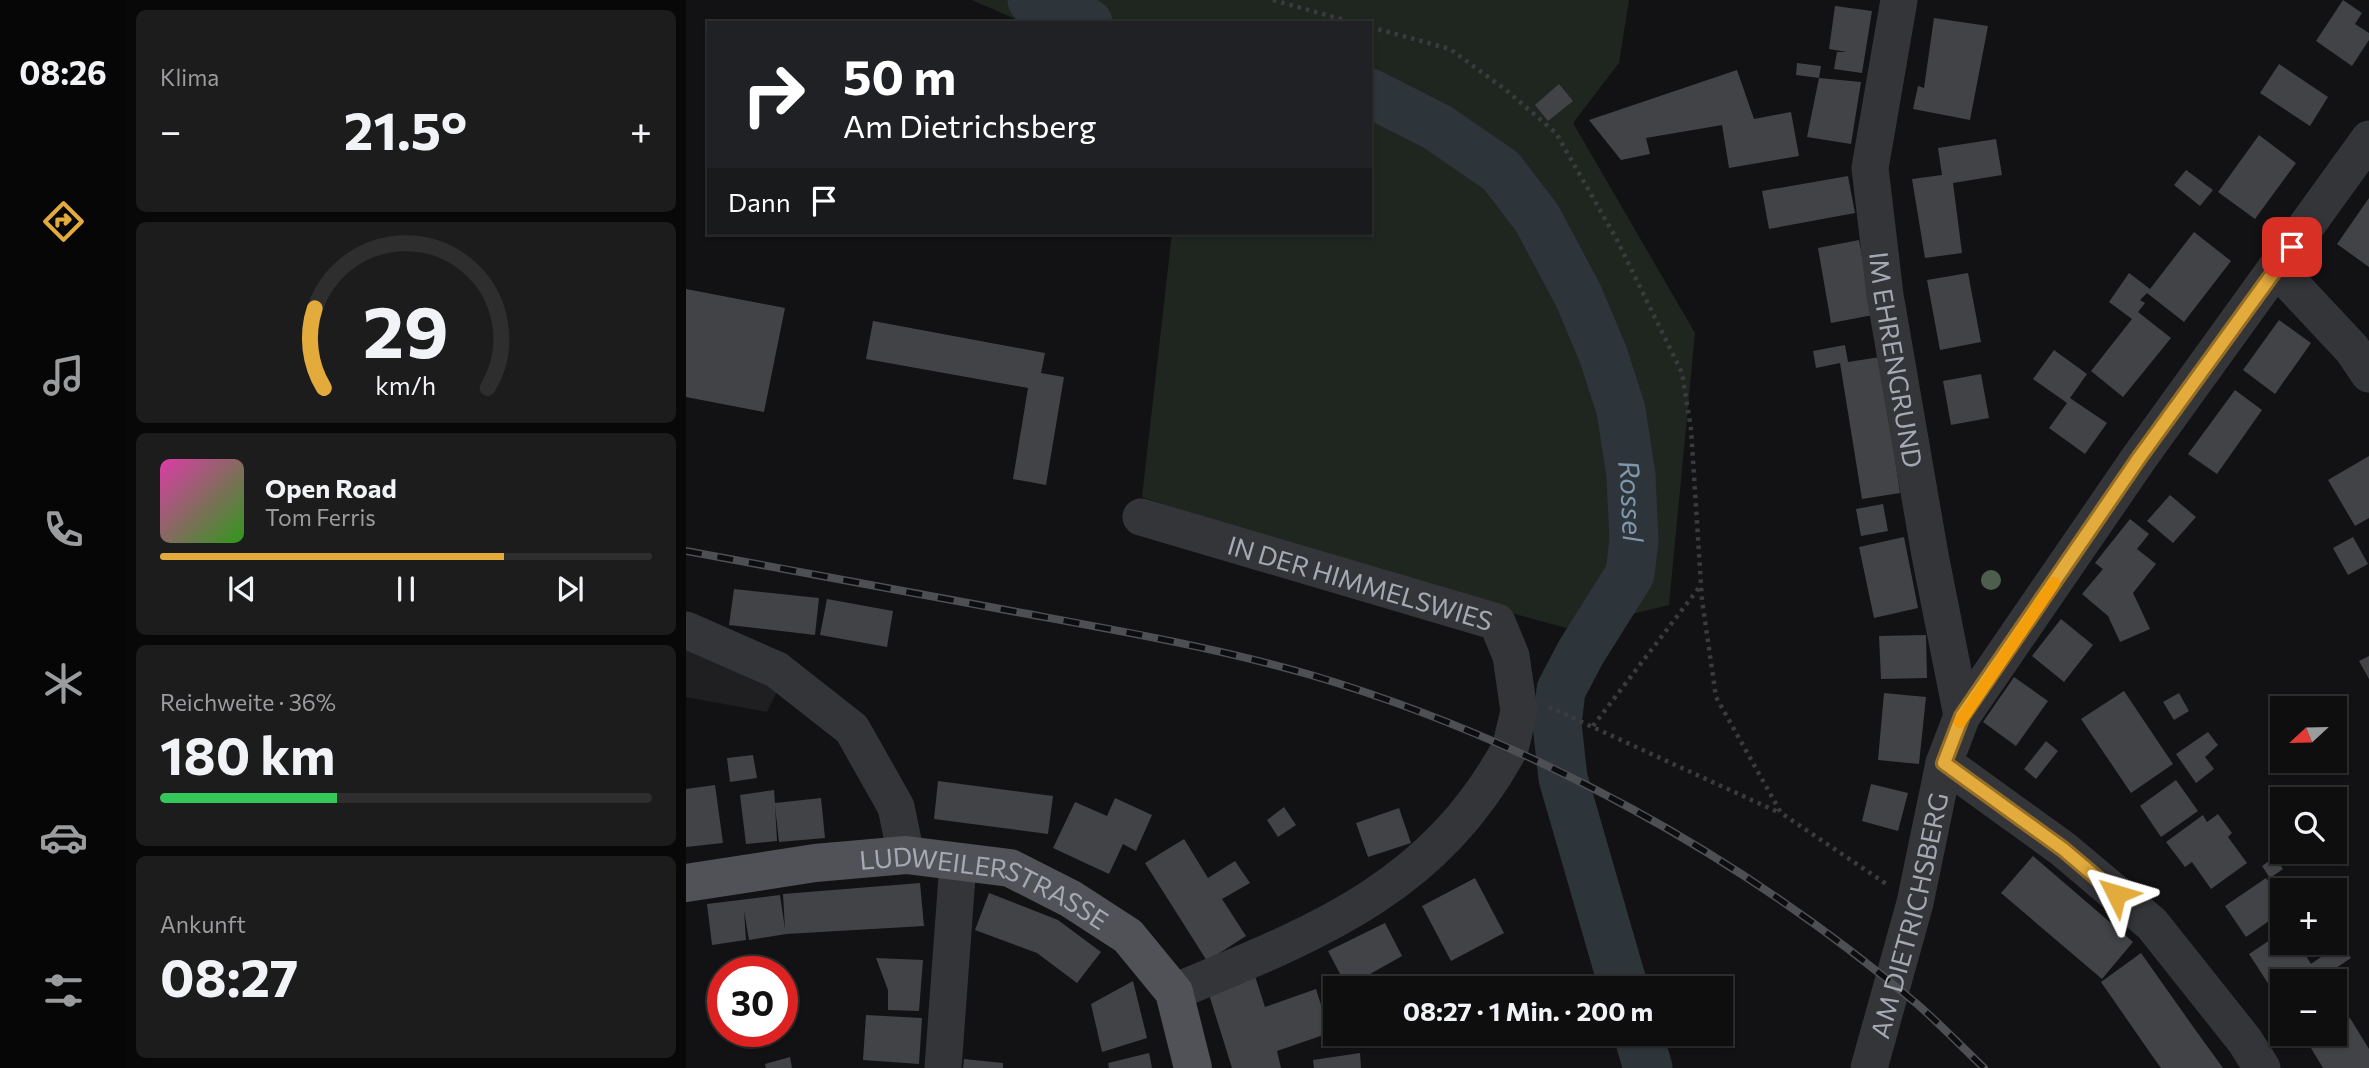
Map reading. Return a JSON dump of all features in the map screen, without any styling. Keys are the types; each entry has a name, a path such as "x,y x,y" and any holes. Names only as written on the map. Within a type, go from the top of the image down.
{"main road":[{"name":"LUDWEILERSTRASSE","path":"686,883 815,863 906,855 1010,868 1071,899 1128,936 1174,992 1193,1068"}],"street":[{"name":"IM EHRENGRUND","path":"1899,0 1870,168 1888,309 1930,555 1962,716"},
{"name":"AM DIETRICHSBERG","path":"1869,1068 1915,903 1944,763 1962,716 2139,458 2369,139"},
{"path":"2276,268 2352,349 2369,374"},
{"name":"IN DER HIMMELSWIES","path":"1141,517 1497,622 1511,656 1519,711 1510,747 1493,780 1455,829 1405,875 1352,912 1294,943 1174,992"},
{"path":"686,630 777,670 852,729 896,807 906,855"},
{"path":"1944,763 2063,849 2152,924 2245,1041 2262,1068"},
{"path":"943,1068 957,863"}],"path":[{"path":"1273,0 1348,21"},
{"path":"1372,28 1450,49 1506,90 1556,133 1616,239 1682,373 1691,429 1702,585 1716,697 1781,813"},
{"path":"1592,726 1702,585"},
{"path":"1544,705 1781,813 1915,903"}],"shaded area":[{"path":"972,0 1629,0 1619,63 1573,123 1695,333 1669,605 1570,629 1340,566 1142,497 1172,235 1372,235 1372,21 1019,21"},
{"path":"686,640 780,685 767,712 686,697"}],"building":[{"path":"2343,0 2362,13 2355,24 2369,33 2369,40 2352,66 2316,41"},
{"path":"1835,6 1872,11 1862,73 1834,69 1837,52 1847,52 1829,49"},
{"path":"1934,18 1988,26 1970,120 1913,109 1918,86 1924,88"},
{"path":"1797,63 1821,66 1819,78 1796,75"},
{"path":"2279,64 2328,97 2310,126 2260,93"},
{"path":"1737,70 1754,119 1791,112 1799,156 1729,168 1722,125 1646,138 1650,154 1621,160 1589,120"},
{"path":"1819,78 1861,82 1851,144 1807,137"},
{"path":"1559,84 1573,101 1548,121 1535,105"},
{"path":"2259,135 2296,163 2255,219 2218,192"},
{"path":"1996,139 2002,175 1953,183 1962,253 1925,258 1912,179 1942,175 1938,148"},
{"path":"2186,170 2213,190 2200,206 2174,185"},
{"path":"1848,176 1855,213 1769,229 1762,191"},
{"path":"2369,198 2369,267 2337,244"},
{"path":"2194,232 2231,261 2184,322 2147,293 2140,300 2145,303 2138,312 2171,338 2123,397 2091,371 2132,319 2109,302 2129,273 2150,289"},
{"path":"1859,240 1873,315 1831,323 1818,248"},
{"path":"1968,273 1981,342 1940,350 1927,280"},
{"path":"686,289 785,308 764,412 686,397"},
{"path":"2279,320 2311,343 2275,394 2243,370"},
{"path":"873,321 1045,353 1041,373 1064,377 1046,485 1013,479 1028,388 866,359"},
{"path":"1845,345 1848,362 1880,357 1900,493 1862,499 1840,363 1816,368 1813,351"},
{"path":"2054,350 2087,374 2070,398 2107,423 2085,454 2049,428 2067,403 2033,379"},
{"path":"1981,374 1989,418 1951,425 1943,381"},
{"path":"2235,390 2262,410 2217,474 2188,454"},
{"path":"2369,456 2369,518 2355,526 2328,480"},
{"path":"2170,495 2196,517 2173,543 2147,521"},
{"path":"1883,504 1888,531 1861,536 1856,509"},
{"path":"2130,519 2149,534 2137,549 2156,564 2133,593 2150,629 2120,642 2108,616 2082,594 2103,569 2095,563"},
{"path":"1904,537 1918,608 1874,618 1859,547"},
{"path":"2353,537 2368,564 2348,575 2333,548"},
{"path":"734,589 819,598 815,635 729,625"},
{"path":"827,599 893,611 887,647 820,635"},
{"path":"2061,619 2093,645 2064,682 2032,656"},
{"path":"1926,635 1927,678 1881,679 1879,636"},
{"path":"2369,656 2369,679 2359,661"},
{"path":"2014,677 2048,701 2016,746 1983,722"},
{"path":"2124,691 2173,764 2131,793 2081,719"},
{"path":"1884,693 1926,697 1919,764 1878,760"},
{"path":"2179,693 2189,711 2174,720 2163,702"},
{"path":"2208,732 2218,745 2205,757 2214,769 2196,783 2176,754"},
{"path":"2046,741 2058,751 2036,779 2024,769"},
{"path":"753,755 757,778 730,782 727,758"},
{"path":"2176,780 2198,811 2161,837 2140,806"},
{"path":"938,781 1053,796 1048,834 934,819"},
{"path":"1871,784 1908,793 1898,831 1862,821"},
{"path":"715,785 723,843 686,847 686,789"},
{"path":"774,790 775,803 821,798 825,838 779,842 775,806 777,841 746,844 740,795"},
{"path":"1115,798 1152,815 1136,851 1123,844 1109,874 1053,848 1075,802 1107,816"},
{"path":"1284,807 1296,825 1278,837 1267,820"},
{"path":"1399,808 1411,843 1368,857 1356,823"},
{"path":"2218,814 2232,833 2228,837 2247,863 2211,889 2192,862 2185,867 2166,842 2203,815 2207,822"},
{"path":"1184,839 1208,878 1235,861 1250,883 1222,899 1246,936 1207,961 1145,863"},
{"path":"2033,856 2133,942 2102,979 2001,893"},
{"path":"2270,860 2270,864 2280,864 2283,869 2270,878 2262,866"},
{"path":"1475,878 1504,933 1451,961 1422,906"},
{"path":"2266,878 2270,884 2270,920 2246,937 2225,906"},
{"path":"920,883 924,926 786,934 749,940 744,911 746,940 712,945 707,904 780,895 785,929 783,894"},
{"path":"989,893 1058,920 1101,952 1077,983 1037,953 975,930"},
{"path":"1385,923 1402,956 1367,976 1341,976 1328,951"},
{"path":"2270,940 2270,955 2305,955 2311,964 2324,955 2347,955 2347,952 2351,958 2334,969 2270,969 2270,986 2249,954"},
{"path":"2141,953 2223,1068 2161,1068 2153,1057 2101,982"},
{"path":"876,958 923,960 919,1011 888,1010 888,990"},
{"path":"1254,973 1265,1007 1316,989 1323,1011 1323,1035 1277,1051 1281,1068 1232,1068 1207,988"},
{"path":"1133,981 1147,1038 1102,1052 1091,1004"},
{"path":"866,1015 922,1018 919,1064 863,1060"},
{"path":"2350,1018 2369,1049 2369,1068 2323,1068 2310,1046 2347,1046 2347,1020"},
{"path":"1149,1053 1152,1068 1109,1068 1108,1063"},
{"path":"1360,1053 1361,1068 1314,1068 1313,1060"},
{"path":"790,1057 792,1068 766,1068 765,1064"},
{"path":"964,1059 1003,1063 1003,1068 963,1068"}],"waterway":[{"name":"Rossel","path":"1032,0 1083,21"},
{"name":"Rossel","path":"1372,94 1437,127 1501,171 1537,218 1578,295 1603,354 1621,410 1631,475 1634,540 1630,574 1581,652 1561,690 1557,724 1563,778 1620,976"},
{"name":"Rossel","path":"1642,1046 1648,1068"}],"railway":[{"path":"686,551 1128,632 1238,656 1311,675 1394,702 1474,733 1631,808 1779,899 1917,1004 1984,1068"}],"slow traffic":[{"path":"1960,722 2054,583"}],"route":[{"path":"2116,894 2063,849 1944,763 1962,716 2139,458 2292,247"}]}
